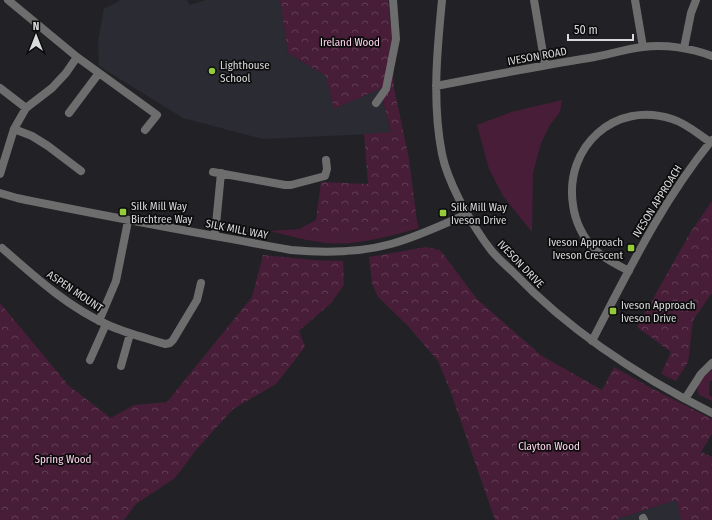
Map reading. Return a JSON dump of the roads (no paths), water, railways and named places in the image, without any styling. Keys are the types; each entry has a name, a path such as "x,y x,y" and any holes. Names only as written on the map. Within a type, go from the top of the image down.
{"street":[{"path":"8,0 77,57 156,115 145,130"},
{"path":"376,103 386,89 396,39 393,0"},
{"name":"IVESON DRIVE","path":"442,0 436,86 436,118 442,155 454,188 467,214 491,250 534,294 566,321 592,341 656,382 685,400 712,413"},
{"path":"534,0 545,65"},
{"path":"635,0 644,47"},
{"path":"684,48 691,13 696,0"},
{"name":"IVESON ROAD","path":"436,86 644,47 684,48 703,52 712,56"},
{"path":"0,174 14,129 26,108 52,88 66,73 77,57"},
{"path":"69,113 98,73"},
{"path":"0,88 26,108"},
{"path":"628,271 595,250 579,228 574,212 571,194 572,177 576,163 584,148 594,136 608,125 626,118 643,115 672,119 711,141"},
{"path":"14,129 38,139 81,171"},
{"name":"IVESON APPROACH","path":"592,341 628,271 667,202 711,141"},
{"path":"213,172 291,185 325,176 326,160"},
{"path":"215,236 222,173"},
{"name":"SILK MILL WAY","path":"0,193 128,221 291,250 328,252 357,251 405,240 467,214"},
{"path":"90,360 116,281 128,221"},
{"name":"ASPEN MOUNT","path":"2,248 39,281 75,307 102,322 130,334 165,344 170,343 195,305 201,283"},
{"path":"121,366 130,334"},
{"path":"685,400 701,374 712,364"}],"place":[{"name":"Lighthouse School","path":"212,71"},
{"name":"Silk Mill Way Birchtree Way","path":"123,212"},
{"name":"Silk Mill Way Iveson Drive","path":"443,213"},
{"name":"Iveson Approach Iveson Crescent","path":"631,248"},
{"name":"Iveson Approach Iveson Drive","path":"613,311"}],"park label":[{"name":"Ireland Wood","path":"350,42"},
{"name":"Clayton Wood","path":"549,446"},
{"name":"Spring Wood","path":"63,459"}]}
